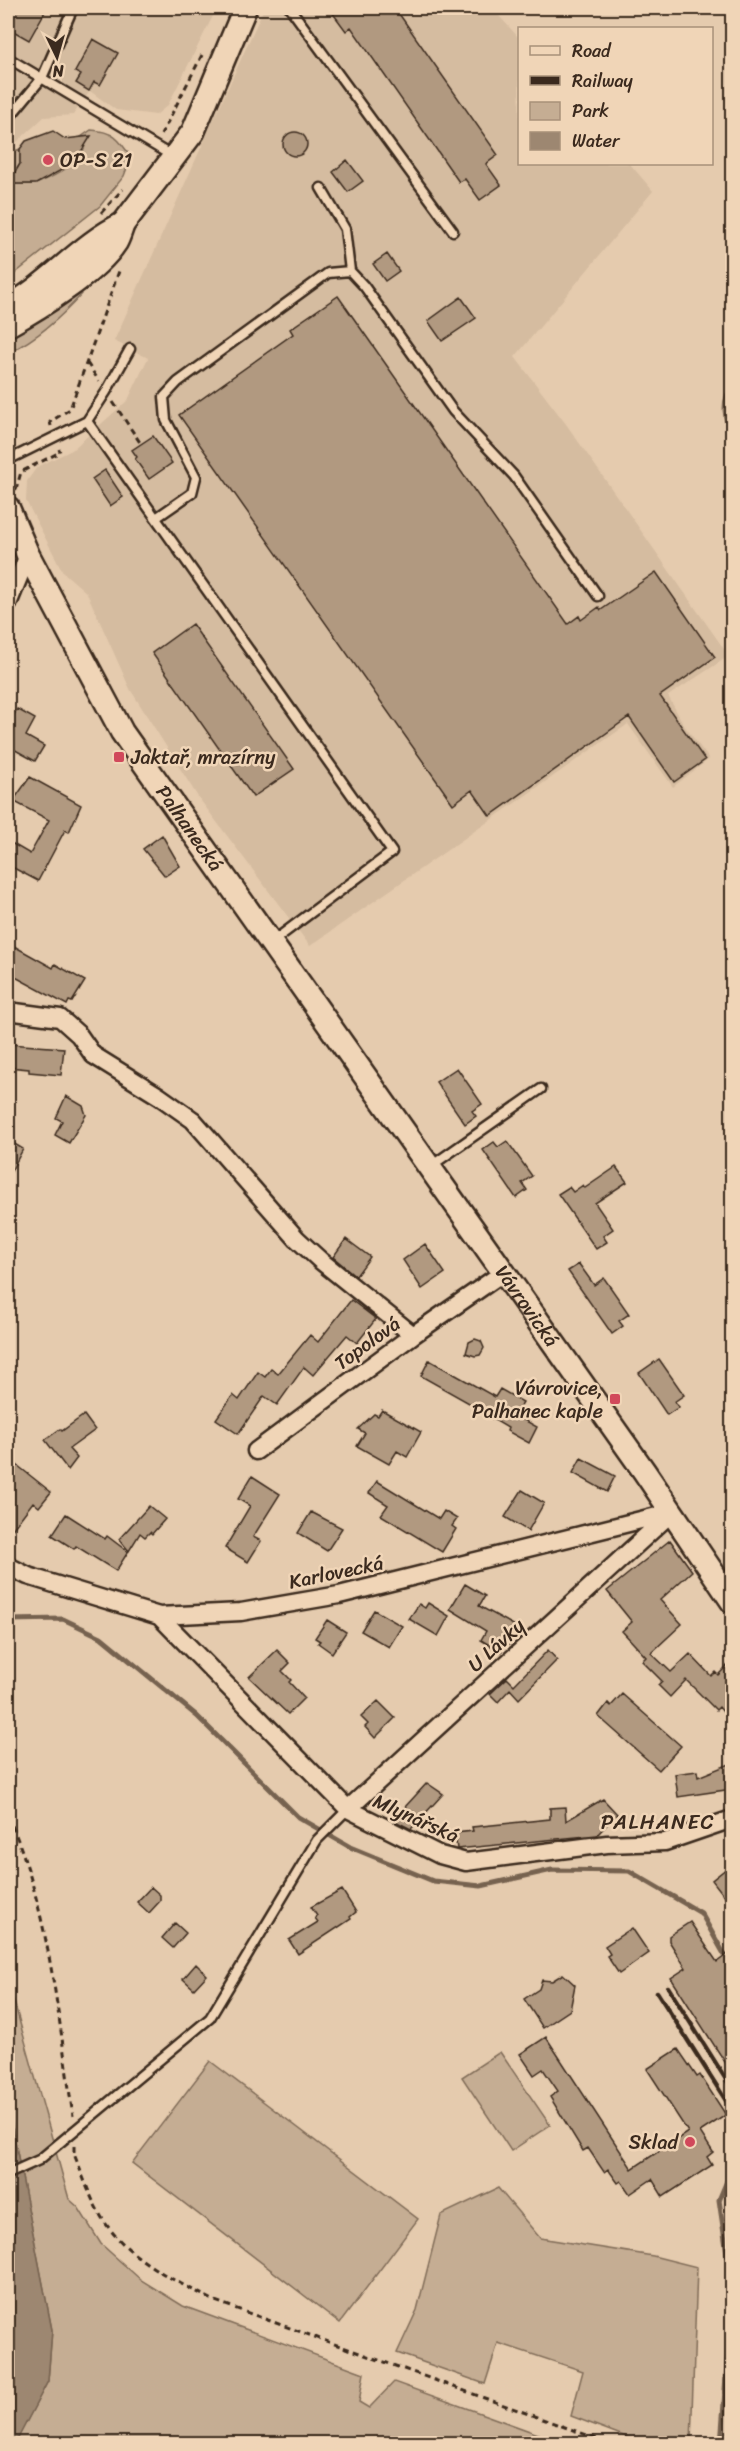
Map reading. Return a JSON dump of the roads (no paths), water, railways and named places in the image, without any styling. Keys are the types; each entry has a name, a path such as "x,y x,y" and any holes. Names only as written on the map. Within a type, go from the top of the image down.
{"street":[{"path":"8,325 56,295 97,263 117,241 123,224 194,132 245,8"},
{"path":"8,307 49,278 102,234 123,224"},
{"name":"Palhanecká","path":"12,500 28,555 122,732 322,1012"},
{"path":"8,604 28,555"},
{"path":"8,1011 60,1018 79,1035 93,1055 193,1120 297,1239 413,1335"},
{"name":"Vávrovická","path":"322,1012 673,1512 732,1601"},
{"name":"Topolová","path":"256,1451 413,1335 504,1272"},
{"name":"Karlovecká","path":"8,1566 28,1576 159,1616 241,1612 339,1596 673,1512"},
{"name":"U Lávky","path":"342,1814 673,1512"},
{"name":"Mlynářská","path":"159,1616 342,1814 440,1855 466,1862 607,1844 665,1842 732,1820"}],"lane":[{"path":"8,120 42,78 73,8"},
{"path":"290,8 453,231"},
{"path":"8,58 175,158"},
{"path":"321,188 345,229 350,271 364,286 453,411 514,476 598,596"},
{"path":"156,518 192,493 196,477 166,420 164,397 178,382 328,273 350,271"},
{"path":"8,460 87,421 130,349"},
{"path":"87,421 392,852 272,942"},
{"path":"430,1167 541,1089"},
{"path":"8,2174 39,2160 210,2018 317,1840 342,1814"}],"water":[{"path":"8,2106 52,2330 48,2381 15,2444 8,2443 8,2374 13,2332 8,2306"}],"waterway":[{"path":"8,1620 63,1619 101,1637 197,1716 298,1817 350,1847 433,1881 481,1886 552,1870 629,1871 701,1913 732,1968"},
{"path":"732,2169 719,2200 732,2287"},
{"path":"721,2444 732,2295"}],"railway":[{"path":"668,1987 732,2089"},
{"path":"657,1992 732,2110"}],"place":[{"name":"OP-S 21","path":"48,160"},
{"name":"Jaktař, mrazírny","path":"119,757"},
{"name":"Vávrovice, Palhanec kaple","path":"615,1399"},
{"name":"Sklad","path":"690,2142"}],"district":[{"name":"PALHANEC","path":"658,1822"}]}
